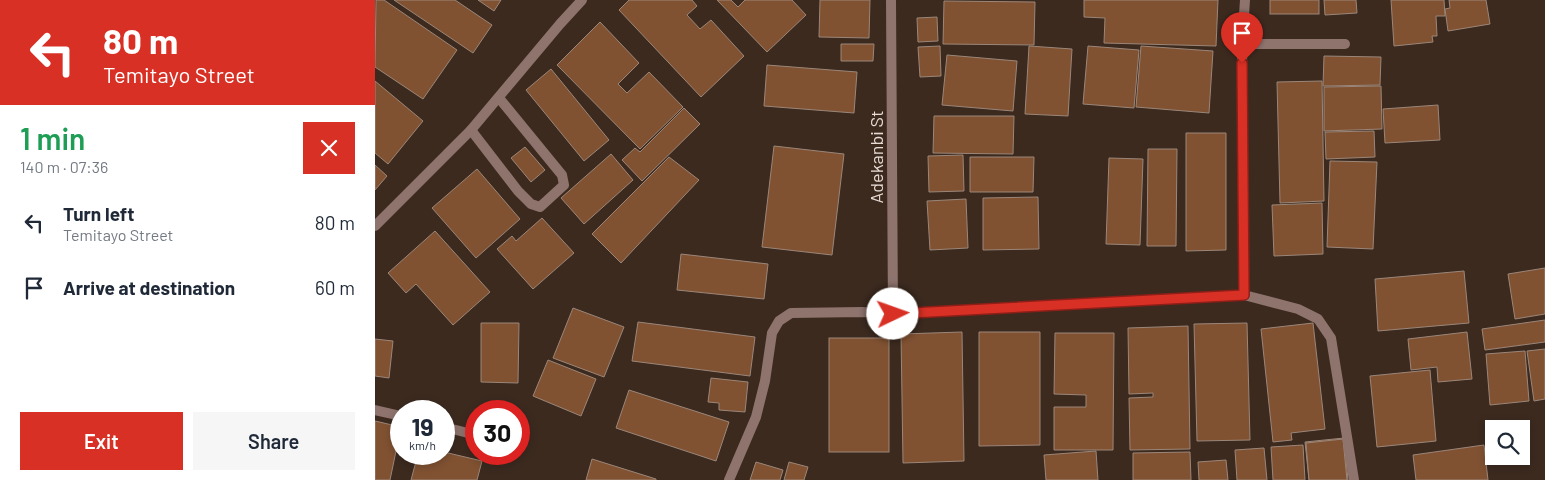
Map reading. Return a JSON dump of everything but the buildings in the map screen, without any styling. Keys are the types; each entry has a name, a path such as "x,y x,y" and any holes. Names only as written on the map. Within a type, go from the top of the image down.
{"street":[{"path":"375,226 471,130 582,0"},
{"name":"Adekanbi St","path":"891,0 893,314"},
{"path":"1244,295 1242,44 1245,0"},
{"path":"1242,44 1345,44"},
{"path":"471,130 518,191 531,204 540,207 563,186 562,176 499,98"},
{"path":"729,480 756,417 765,381 773,333 779,321 791,313 862,312 893,314 1244,295 1305,312 1318,319 1331,338 1354,480"},
{"path":"375,410 390,413"}],"route":[{"path":"893,314 1244,295 1242,63"}]}
